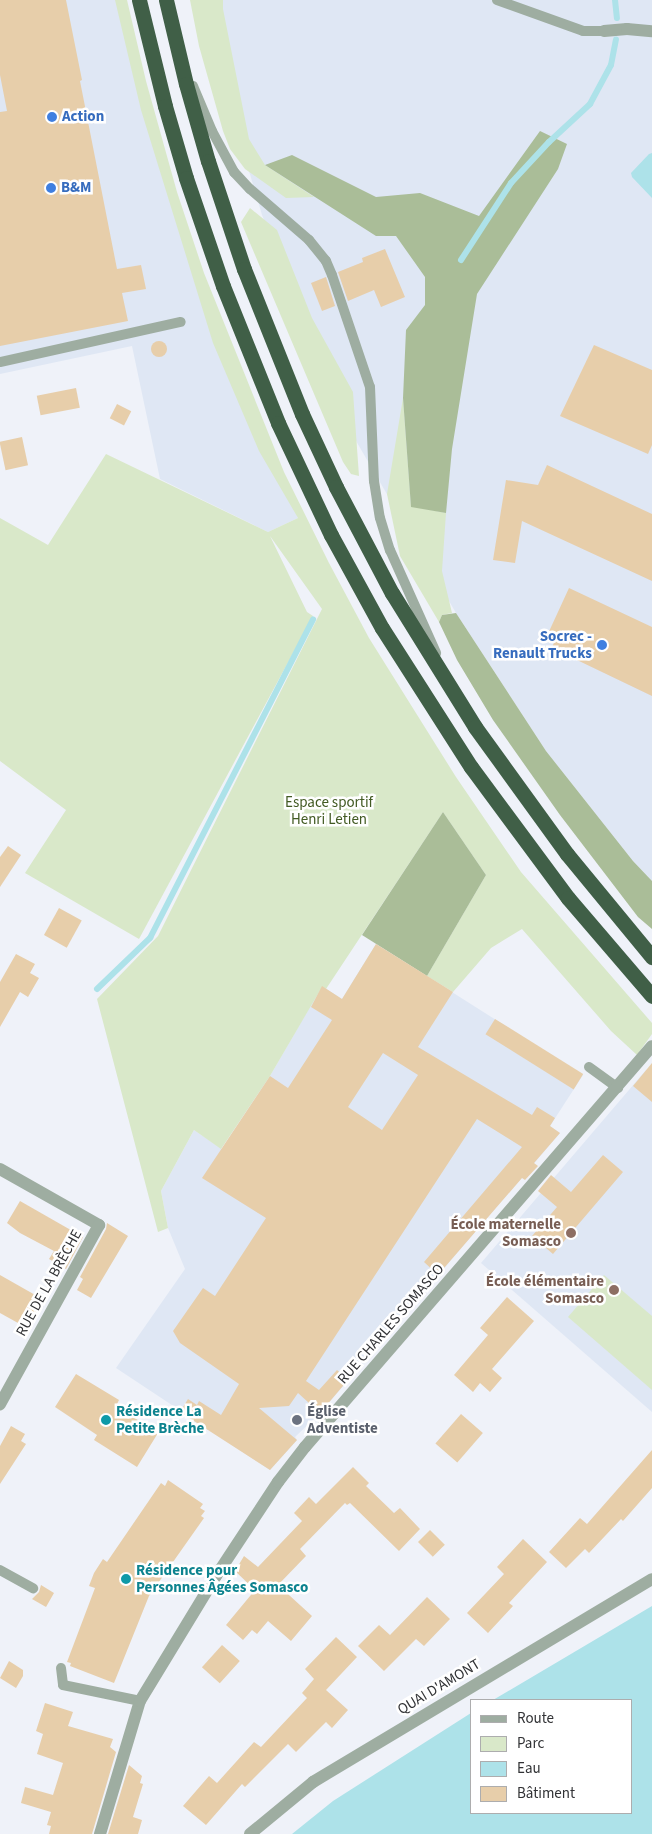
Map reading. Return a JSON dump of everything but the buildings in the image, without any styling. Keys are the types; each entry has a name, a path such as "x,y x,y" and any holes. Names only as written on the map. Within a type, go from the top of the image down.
{"highway":[{"path":"139,0 167,114 186,178 220,278 278,423 319,510 382,628 471,767 546,868 652,996"},
{"path":"166,0 176,46 208,161 238,251 302,414 340,494 388,586 457,699 542,822 648,953"}],"street":[{"path":"604,32 627,29 652,31"},
{"name":"RUE CHARLES SOMASCO","path":"100,1834 140,1701 221,1568 278,1482 305,1447 618,1088 652,1046"},
{"name":"RUE DE LA BRÈCHE","path":"0,1168 99,1225 0,1404"},
{"name":"QUAI D'AMONT","path":"250,1834 313,1782 652,1579"}],"lane":[{"path":"497,0 583,31 604,32"},
{"path":"176,46 212,131 234,172 250,189 309,240 326,261 370,387 374,481 377,507 385,535 457,699"},
{"path":"0,362 181,322"},
{"path":"589,1067 618,1088"},
{"path":"0,1570 33,1588"},
{"path":"61,1668 63,1685 140,1701"}],"shaded area":[{"path":"0,0 122,0 197,273 298,518 268,532 160,479 132,346 0,374"},
{"path":"205,0 652,0 652,881 633,861 546,751 456,613 352,434 262,215 211,42"},
{"path":"376,944 583,1075 550,1126 560,1133 320,1413 295,1437 297,1440 270,1470 116,1368 185,1269 168,1228 161,1191 194,1130 222,1149 270,1076 322,986 342,999"},
{"path":"646,1070 652,1075 652,1412 481,1263"}],"green space":[{"name":"Espace sportif Henri Letien","path":"115,0 127,0 146,81 177,192 204,273 284,472 329,563 369,638 456,777 521,872 652,1023 652,1034 637,1055 611,1031 522,929 491,948 453,992 427,976 486,875 443,812 326,989 322,987 270,1076 221,1149 194,1130 161,1191 168,1228 158,1232 97,999 158,936 322,609 270,536 307,612 313,616 139,939 25,873 66,810 0,761 0,518 48,545 106,454 268,532 298,518 259,451 213,343 141,110"},
{"path":"190,0 223,0 223,9 249,139 265,165 314,197 286,198 245,169 230,149 223,131 199,46"},
{"path":"540,131 567,144 558,169 477,294 452,449 446,513 411,507 403,398 406,330 425,305 425,277 396,236 376,236 265,165 292,155 376,197 420,193 479,216"},
{"path":"250,208 277,230 312,318 353,392 359,476 351,474 343,462 241,222"},
{"path":"403,398 411,506 446,513 442,571 452,613 442,615 439,622 400,556 387,494"},
{"path":"456,613 546,751 633,861 652,881 652,929 638,917 560,815 493,720 457,660 439,622 442,615"},
{"path":"443,812 486,875 427,976 362,935"},
{"path":"604,1275 652,1316 652,1390 568,1317"}],"water":[{"path":"652,153 652,198 632,177 631,173"},
{"path":"652,1606 652,1834 292,1834 333,1801 470,1714 470,1814 632,1814 632,1699 495,1699"}],"waterway":[{"path":"615,0 617,18"},
{"path":"461,260 511,183 549,142 590,104 611,65 616,39"},
{"path":"97,989 150,938 313,619"}],"place":[{"name":"Action","path":"52,117"},
{"name":"B&M","path":"51,188"},
{"name":"Socrec - Renault Trucks","path":"602,645"},
{"name":"École maternelle Somasco","path":"571,1233"},
{"name":"École élémentaire Somasco","path":"614,1290"},
{"name":"Résidence La Petite Brèche","path":"106,1420"},
{"name":"Église Adventiste","path":"297,1420"},
{"name":"Résidence pour Personnes Âgées Somasco","path":"126,1579"}]}
